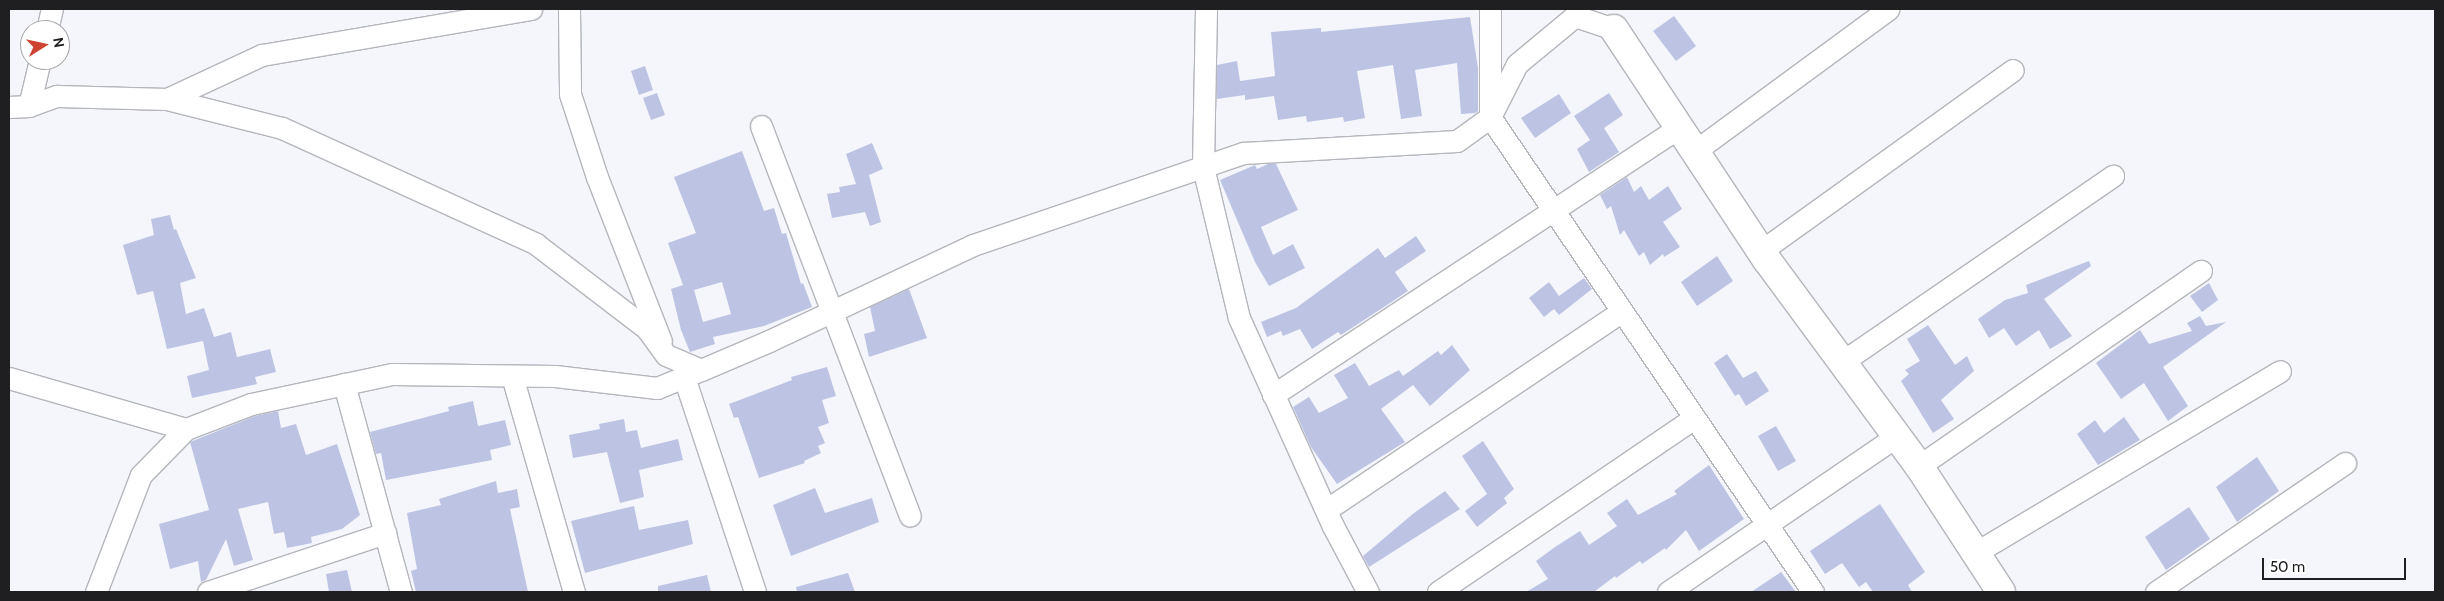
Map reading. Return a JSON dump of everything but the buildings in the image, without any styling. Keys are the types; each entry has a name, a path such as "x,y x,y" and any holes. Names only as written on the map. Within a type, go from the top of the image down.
{"street":[{"path":"167,99 262,55 466,14 531,9"},
{"path":"569,9 570,94 597,177 666,355"},
{"path":"1206,9 1203,166 1238,318 1326,510 1368,592"},
{"path":"1490,9 1490,117 1552,211 1813,592"},
{"path":"1695,151 1888,9"},
{"path":"96,592 141,475 186,429 251,404 392,374 555,376 657,388 832,312 973,245 1243,153 1457,141 1490,117 1517,64 1575,12 1614,29 1761,251 1919,466 2002,592"},
{"path":"19,106 35,70"},
{"path":"1761,251 2013,70"},
{"path":"19,106 57,96 167,99 282,128 536,244 646,330 666,355 692,374 755,592"},
{"path":"761,126 910,516"},
{"path":"1274,395 1680,127"},
{"path":"1842,362 2113,176"},
{"path":"1919,466 2201,271"},
{"path":"1326,510 1621,312"},
{"path":"1976,553 2280,371"},
{"path":"512,376 574,592"},
{"path":"9,378 186,429"},
{"path":"344,384 401,592"},
{"path":"1438,592 1694,418"},
{"path":"1668,592 1897,436"},
{"path":"2156,592 2345,463"},
{"path":"208,592 385,533"}]}
